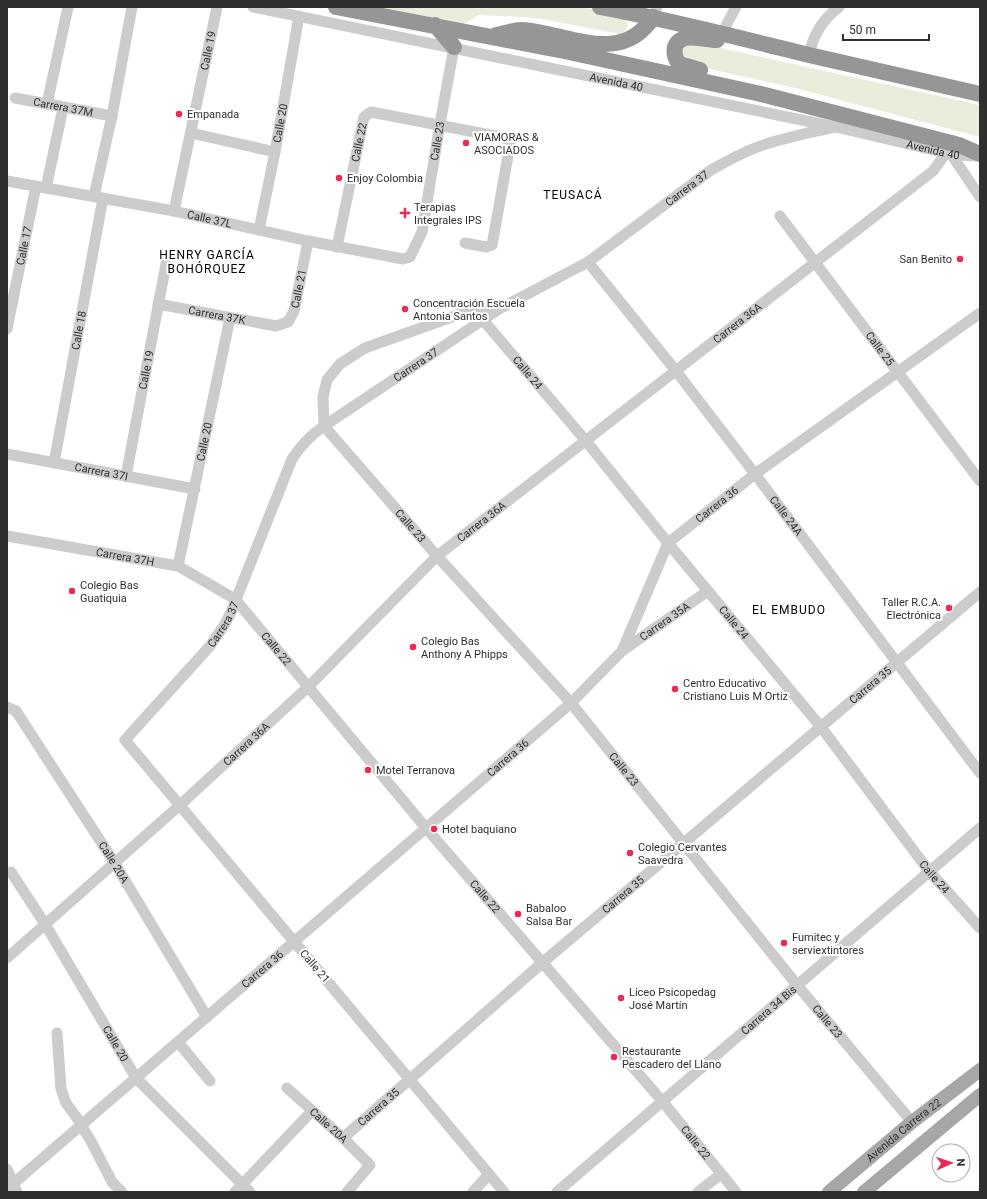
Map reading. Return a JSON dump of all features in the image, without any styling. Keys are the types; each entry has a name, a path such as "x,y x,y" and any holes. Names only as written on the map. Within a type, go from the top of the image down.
{"highway":[{"name":"Avenida 40","path":"336,7 569,52 761,94 959,145 980,155"},
{"path":"600,7 655,12 722,33 809,55 980,94"},
{"path":"488,37 521,30 599,44 616,44 630,40 641,32 655,12"},
{"path":"435,25 454,47"},
{"path":"750,40 732,42 685,38 677,44 674,49 674,57 679,64 688,67 742,78 761,94"}],"main road":[{"name":"Avenida Carrera 22","path":"828,1192 912,1122 980,1070"},
{"name":"Avenida Carrera 22","path":"864,1192 980,1096"}],"street":[{"path":"47,104 68,7"},
{"name":"Calle 18","path":"54,463 112,116 132,7"},
{"name":"Calle 19","path":"174,211 216,7"},
{"name":"Avenida 40","path":"253,7 454,47 836,127 949,153 980,155"},
{"path":"722,33 736,7"},
{"path":"809,55 816,33 837,8"},
{"name":"Calle 20","path":"259,230 275,152 299,16"},
{"name":"Calle 23","path":"410,257 422,232 454,47"},
{"name":"Carrera 37M","path":"14,98 112,116"},
{"name":"Calle 17","path":"7,328 41,187 63,108"},
{"name":"Calle 22","path":"337,247 364,117 371,112 440,124"},
{"path":"440,124 506,138 510,145 492,245 486,247 465,243"},
{"name":"Carrera 37","path":"125,740 210,646 225,624 292,459 309,437 498,309 588,262 711,170 745,152 771,142 836,127"},
{"path":"191,133 275,152"},
{"path":"949,153 980,197"},
{"name":"Carrera 36A","path":"45,924 180,805 308,687 437,556 932,171 949,153"},
{"name":"Calle 37L","path":"7,181 174,211 308,241 403,260 410,257"},
{"name":"Calle 25","path":"780,216 980,481"},
{"name":"Calle 21","path":"276,326 288,322 294,311 308,241"},
{"name":"Calle 24A","path":"588,262 676,371 980,773"},
{"name":"Calle 19","path":"126,476 166,264"},
{"name":"Carrera 37K","path":"158,304 276,326"},
{"path":"324,426 323,397 327,380 340,364 364,348 460,314 498,309"},
{"name":"Carrera 36","path":"12,1188 136,1078 571,703 622,652 668,543 755,474 980,313"},
{"name":"Calle 20","path":"178,566 230,318"},
{"name":"Calle 24","path":"483,320 586,441 668,543 821,727 929,871 980,928"},
{"name":"Calle 23","path":"324,426 437,556 571,703 682,844 912,1122"},
{"name":"Carrera 37I","path":"7,454 195,489"},
{"name":"Carrera 37H","path":"7,536 178,566 236,599"},
{"name":"Carrera 35A","path":"622,652 708,590"},
{"name":"Carrera 35","path":"343,1138 542,963 980,592"},
{"name":"Calle 22","path":"236,599 426,828 663,1102 736,1192"},
{"name":"Calle 20A","path":"12,709 114,862 207,1017"},
{"name":"Calle 21","path":"125,740 504,1192"},
{"name":"Carrera 34 Bis","path":"557,1192 980,828"},
{"name":"Calle 20","path":"11,872 45,924 136,1078 242,1189"},
{"path":"7,957 45,924"},
{"path":"57,1033 61,1089 66,1104 99,1154 112,1182 122,1192"},
{"path":"178,1042 210,1081"},
{"name":"Calle 20A","path":"286,1088 343,1138 370,1165 346,1192"},
{"path":"242,1189 312,1111"},
{"path":"7,1169 12,1188"},
{"path":"473,1192 489,1174"},
{"path":"698,1192 721,1174"}],"green space":[{"path":"379,7 581,7 617,13 626,18 628,26 625,31 620,34 542,19 479,15 464,24"},
{"path":"685,42 702,44 980,105 980,137 795,88 705,68 682,60 679,47"}],"place":[{"name":"Empanada","path":"179,114"},
{"name":"VIAMORAS & ASOCIADOS","path":"466,143"},
{"name":"Enjoy Colombia","path":"339,178"},
{"name":"Terapias Integrales IPS","path":"405,213"},
{"name":"San Benito","path":"960,259"},
{"name":"Concentración Escuela Antonia Santos","path":"405,309"},
{"name":"Colegio Bas Guatiquia","path":"72,591"},
{"name":"Taller R.C.A. Electrónica","path":"949,608"},
{"name":"Colegio Bas Anthony A Phipps","path":"413,647"},
{"name":"Centro Educativo Cristiano Luis M Ortiz","path":"675,689"},
{"name":"Motel Terranova","path":"368,770"},
{"name":"Hotel baquiano","path":"434,829"},
{"name":"Colegio Cervantes Saavedra","path":"630,853"},
{"name":"Babaloo Salsa Bar","path":"518,914"},
{"name":"Fumitec y serviextintores","path":"784,943"},
{"name":"Liceo Psicopedag José Martín","path":"621,998"},
{"name":"Restaurante Pescadero del Llano","path":"614,1057"}],"district":[{"name":"TEUSACÁ","path":"573,195"},
{"name":"HENRY GARCÍA BOHÓRQUEZ","path":"207,262"},
{"name":"EL EMBUDO","path":"789,610"}]}
